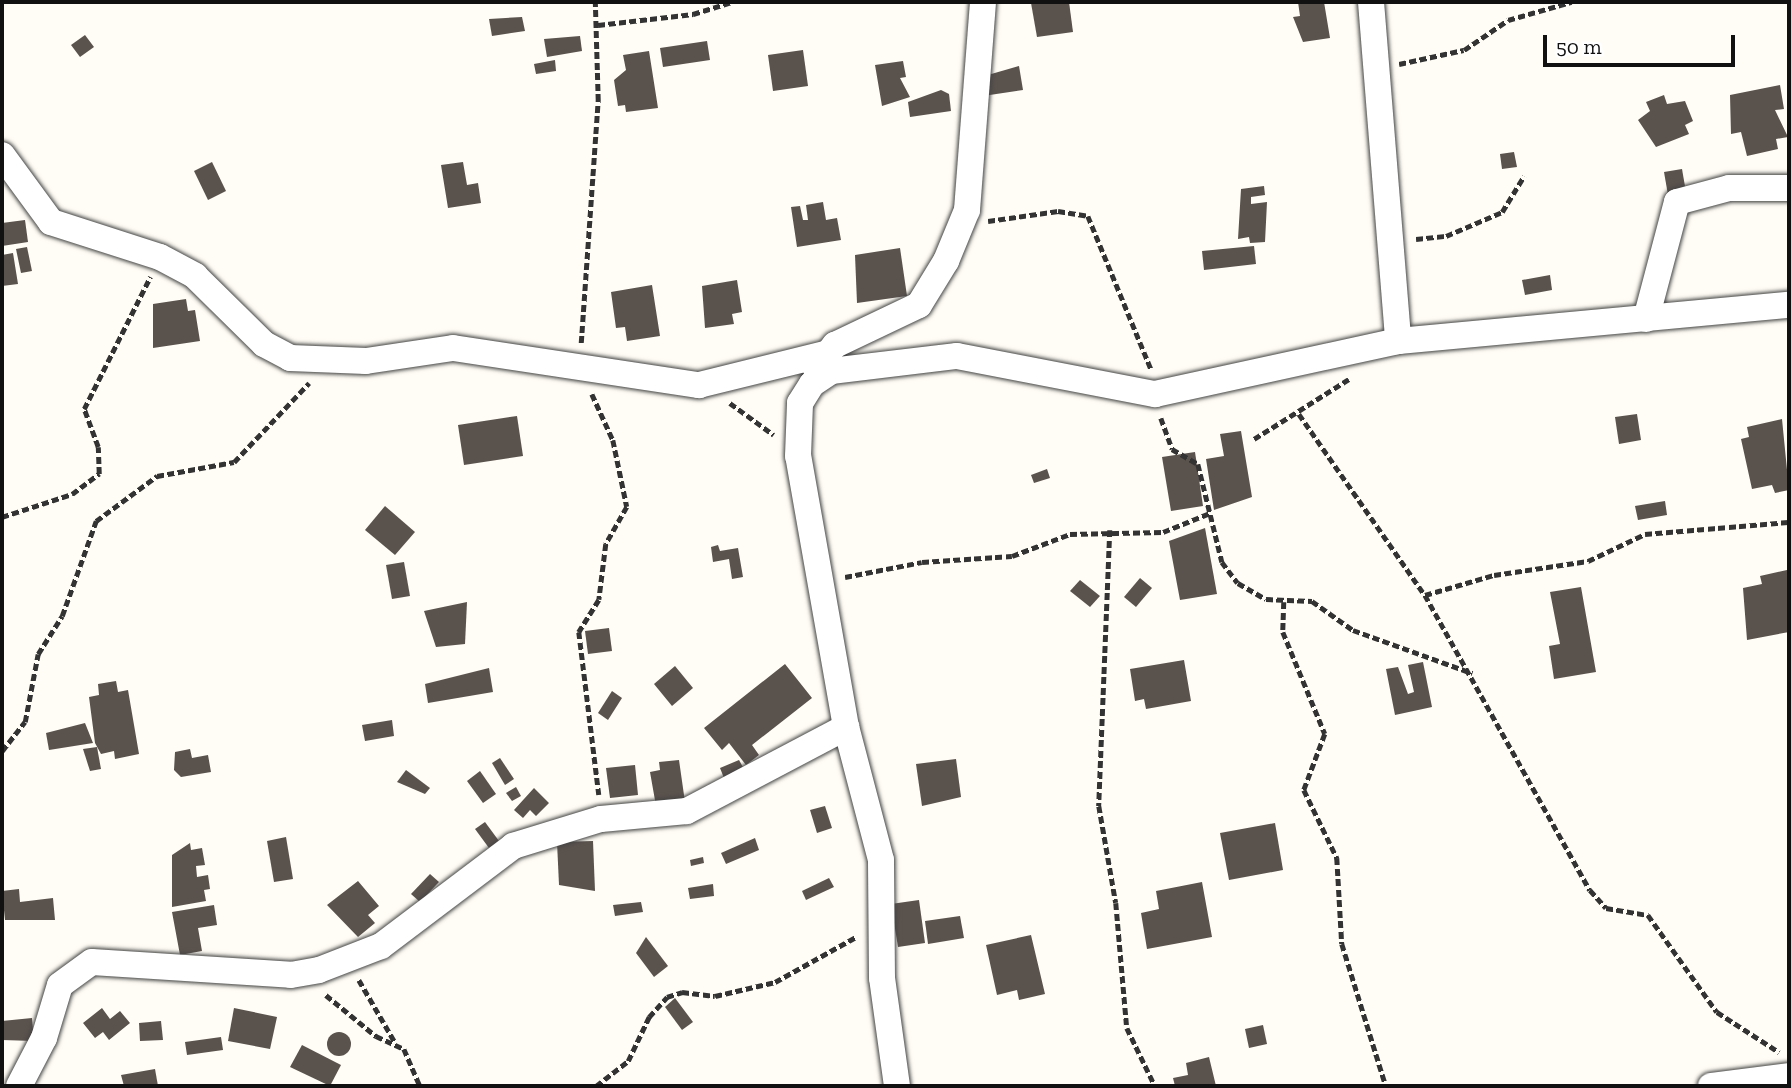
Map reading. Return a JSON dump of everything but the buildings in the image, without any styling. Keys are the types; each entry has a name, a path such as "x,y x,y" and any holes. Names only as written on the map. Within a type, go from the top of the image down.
{"street":[{"path":"2,155 51,222 160,257 195,276 264,344 290,358 323,364 453,348 578,369 699,385 824,354 919,305 962,225 984,2"},
{"path":"1371,2 1390,239 1389,345"},
{"path":"1646,319 1677,202 1729,188 1789,188"},
{"path":"812,384 831,371 861,366 977,357 1155,394 1286,361 1389,345 1789,304"},
{"path":"824,354 812,384 800,403 798,456 846,727 881,860 881,921 897,1086"},
{"path":"19,1086 44,1038 60,985 92,962 291,975 349,961 412,926 513,846 601,819 687,811 846,727"},
{"path":"1711,1086 1789,1076"}],"path":[{"path":"595,2 598,25 593,196 578,369 613,440 627,507 606,544 599,600 579,632 601,819"},
{"path":"598,25 664,19 732,2"},
{"path":"1377,68 1464,50 1508,20 1571,2"},
{"path":"1390,239 1446,236 1478,225 1514,202 1524,176"},
{"path":"962,225 1058,211 1087,216 1143,342 1172,449 1198,464 1227,573 1284,602 1312,601 1353,630 1473,673"},
{"path":"2,517 72,494 99,474 98,447 84,409 160,257"},
{"path":"1254,439 1299,414 1355,375 1389,345"},
{"path":"2,751 25,722 38,654 62,616 96,521 158,476 234,461 247,453 323,364"},
{"path":"699,385 798,456"},
{"path":"1299,414 1425,595 1473,673 1602,906 1648,915 1717,1012 1789,1057"},
{"path":"821,583 922,562 1003,558 1052,538 1110,530 1163,532 1210,513"},
{"path":"1425,595 1494,575 1588,561 1645,534 1789,522"},
{"path":"1110,530 1099,806 1116,902 1127,1028 1155,1086"},
{"path":"1284,602 1283,632 1325,734 1304,790 1336,858 1342,944 1385,1086"},
{"path":"596,1086 628,1061 649,1017 667,997 682,992 715,996 775,982 881,921"},
{"path":"349,961 396,1044"},
{"path":"291,975 396,1044 410,1056 421,1086"}]}
